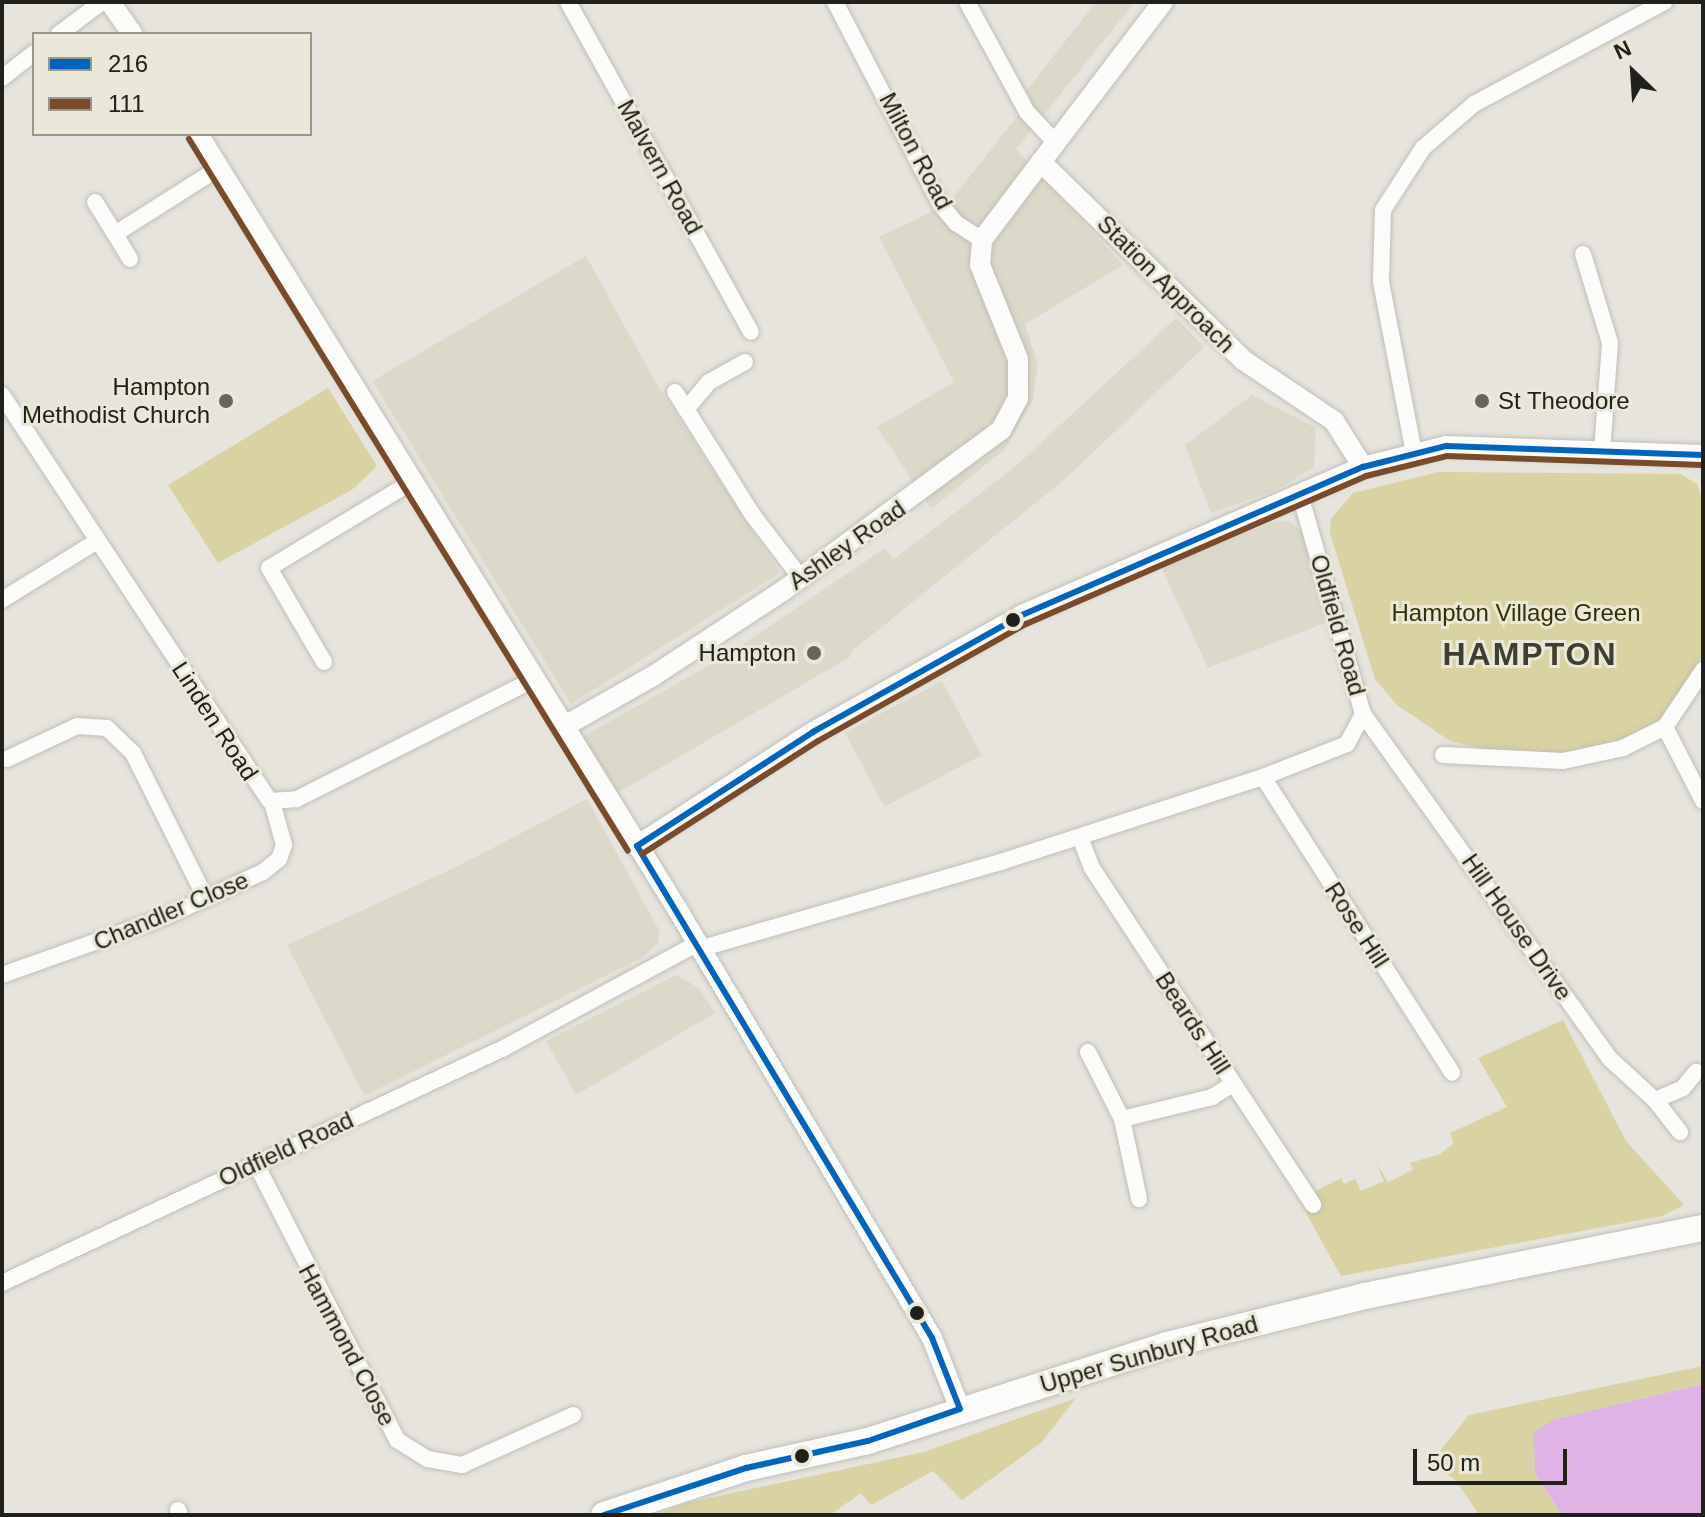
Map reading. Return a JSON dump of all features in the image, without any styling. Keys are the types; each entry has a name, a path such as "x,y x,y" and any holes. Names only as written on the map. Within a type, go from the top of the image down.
{"highway":[{"name":"Upper Sunbury Road","path":"604,1515 746,1468 868,1441 1167,1345 1365,1296 1703,1228"}],"street":[{"path":"62,32 102,2"},
{"path":"110,2 131,32"},
{"name":"Malvern Road","path":"568,2 751,332"},
{"name":"Milton Road","path":"835,2 940,204 956,223 982,240"},
{"path":"967,2 1027,112 1055,142"},
{"path":"982,240 1163,2"},
{"path":"1414,453 1381,281 1383,210 1423,148 1474,104 1664,2"},
{"path":"2,78 32,55"},
{"path":"199,136 410,483 637,846 932,1338 960,1409"},
{"name":"Station Approach","path":"1041,162 1257,372 1334,421 1363,467"},
{"path":"115,234 219,168"},
{"path":"95,202 130,259"},
{"name":"Ashley Road","path":"563,727 653,676 801,578 1001,430 1018,398 1018,359 980,265 982,240"},
{"path":"1583,254 1610,343 1602,451"},
{"path":"686,409 709,382 745,362"},
{"path":"675,392 752,514 801,578"},
{"name":"Linden Road","path":"2,395 272,802 297,799 533,680"},
{"path":"637,846 813,732 998,627 1065,593 1363,467 1414,453 1473,445 1703,455"},
{"path":"324,662 269,568 410,483"},
{"name":"Oldfield Road","path":"2,1283 504,1048 697,946 1080,837 1263,777 1347,744 1363,714 1300,495"},
{"path":"2,600 97,541"},
{"path":"1443,755 1563,761 1623,748 1665,727 1703,670"},
{"name":"Hill House Drive","path":"1363,714 1609,1058 1655,1100 1680,1132"},
{"path":"7,759 77,726 107,728 133,753 206,899"},
{"path":"1665,727 1703,801"},
{"name":"Rose Hill","path":"1263,777 1452,1073"},
{"name":"Chandler Close","path":"2,975 206,899 263,872 279,859 284,842 272,802"},
{"name":"Beards Hill","path":"1080,837 1092,868 1313,1205"},
{"path":"1088,1052 1122,1119 1139,1199"},
{"path":"1655,1100 1683,1088 1696,1072"},
{"path":"1122,1119 1212,1097 1233,1084"},
{"name":"Hammond Close","path":"256,1164 397,1440 428,1459 462,1465 573,1415"}],"shaded area":[{"path":"1096,2 1135,2 1016,149 1123,265 1025,324 1038,365 1032,402 1005,449 931,509 877,427 954,382 879,237 948,204 1031,99 1026,91"},
{"path":"586,256 657,385 780,573 571,704 372,381"},
{"path":"1176,318 1204,347 1064,480 852,651 850,657 614,795 580,738 724,657 885,548 894,559 1016,466"},
{"path":"1252,395 1316,428 1314,467 1278,489 1211,513 1185,445"},
{"path":"1288,521 1302,532 1328,622 1208,668 1161,567 1271,522"},
{"path":"942,681 981,755 884,807 845,733"},
{"path":"587,799 659,930 658,943 643,957 364,1096 287,945 456,867"},
{"path":"676,975 699,988 715,1013 576,1095 546,1041"},
{"path":"1703,1384 1703,1515 1562,1515 1535,1474 1534,1432 1555,1419"}],"green space":[{"path":"328,388 377,466 353,489 218,563 168,485"},
{"name":"Hampton Village Green","path":"1439,472 1680,474 1697,484 1703,501 1703,651 1693,681 1671,713 1620,743 1571,753 1497,752 1450,741 1397,705 1375,679 1330,533 1331,519 1353,493"},
{"path":"1563,1020 1626,1141 1684,1205 1662,1216 1341,1276 1305,1211 1312,1205 1306,1196 1341,1178 1344,1184 1355,1179 1361,1191 1384,1181 1376,1163 1388,1182 1413,1170 1410,1163 1440,1154 1454,1143 1450,1133 1507,1107 1478,1058"},
{"path":"1703,1366 1703,1384 1555,1419 1535,1474 1562,1515 1479,1515 1456,1480 1429,1464 1469,1415"},
{"path":"1076,1398 1041,1443 962,1500 933,1471 871,1505 861,1493 830,1515 656,1515 686,1503 924,1452"}],"transit line":[{"name":"111","path":"189,139 628,851"},
{"name":"216","path":"637,846 813,732 1022,615 1363,467 1446,446 1703,455"},
{"name":"111","path":"642,854 818,741 1026,624 1366,476 1447,456 1703,465"},
{"name":"216","path":"637,846 932,1338 960,1409"},
{"name":"216","path":"604,1515 746,1468 868,1441 960,1409"}],"place":[{"name":"Hampton Methodist Church","path":"226,401"},
{"name":"St Theodore","path":"1482,401"},
{"name":"Hampton","path":"814,653"}],"district":[{"name":"HAMPTON","path":"1530,654"}]}
